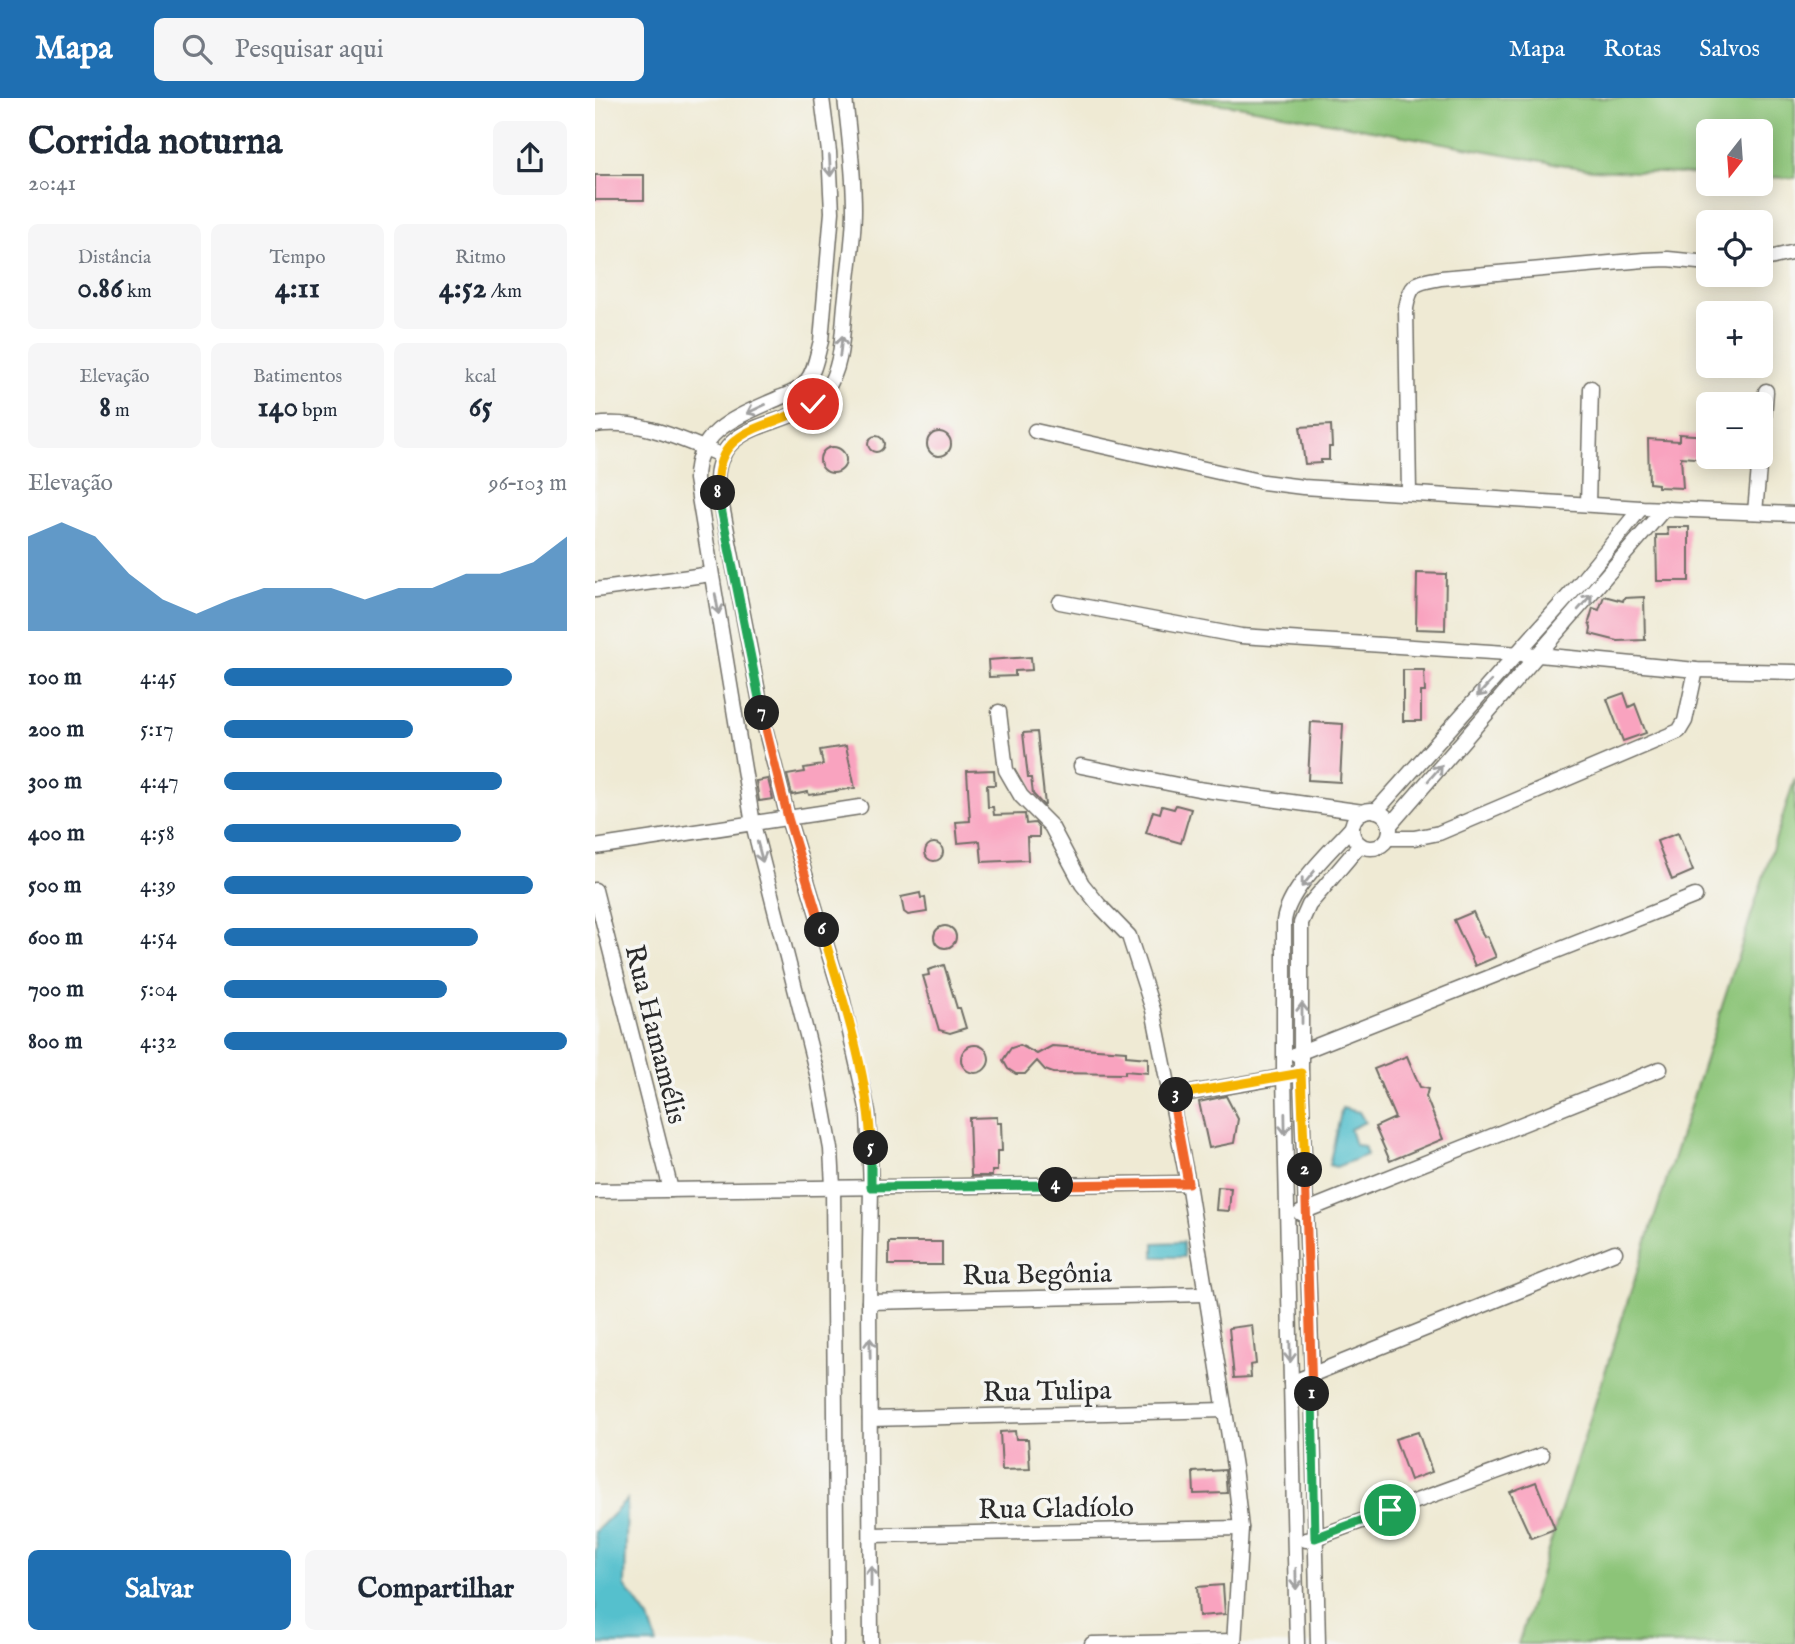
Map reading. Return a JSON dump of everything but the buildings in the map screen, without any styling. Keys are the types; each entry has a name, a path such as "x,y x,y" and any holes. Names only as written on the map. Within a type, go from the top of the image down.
{"street":[{"path":"822,98 829,152 832,212 821,341 807,382 799,390 725,425 713,434 702,448 696,467 696,479 753,824 818,1078 831,1149 834,1187 837,1644"},
{"path":"845,98 852,157 854,212 841,350 833,379 824,394 800,412 743,434 733,442 717,469 718,493 765,727 788,818 842,997 862,1078 870,1129 871,1644"},
{"path":"832,212 854,212"},
{"path":"1773,257 1795,252"},
{"path":"1409,493 1406,308 1409,293 1416,284 1441,278 1644,260 1696,262"},
{"path":"1588,504 1591,388"},
{"path":"595,425 611,422 634,425 723,456"},
{"path":"1035,431 1262,482 1641,508 1795,514"},
{"path":"1755,512 1759,469"},
{"path":"1641,508 1580,583 1515,654 1370,811 1354,821 1352,834 1360,845 1379,847 1389,831 1665,508"},
{"path":"595,590 711,574"},
{"path":"1060,602 1241,636 1539,655 1696,670 1795,672"},
{"path":"1389,831 1414,838 1439,833 1679,731 1685,720 1696,670"},
{"path":"999,712 1006,770 1021,796 1051,825 1082,884 1129,936 1153,1010 1188,1183 1234,1466 1241,1528 1234,1643 1092,1644"},
{"path":"739,732 765,727"},
{"path":"1081,765 1198,789 1370,811 1387,818 1389,831"},
{"path":"595,848 860,807"},
{"path":"1297,1644 1284,1076 1285,914 1295,895 1352,827"},
{"path":"1318,1644 1301,1073 1302,918 1316,895 1360,845"},
{"name":"Rua Hamamélis","path":"595,890 671,1190"},
{"path":"1284,1056 1302,1052 1695,896"},
{"path":"1288,1216 1660,1069"},
{"path":"1172,1096 1301,1073"},
{"path":"595,1191 1188,1183"},
{"path":"1291,1383 1615,1252"},
{"name":"Rua Begônia","path":"869,1302 1205,1294"},
{"name":"Rua Tulipa","path":"870,1419 1224,1410"},
{"path":"1296,1541 1315,1538 1542,1455"},
{"name":"Rua Gladíolo","path":"870,1535 1241,1528"}],"green space":[{"path":"1168,98 1795,98 1795,178 1773,177 1773,119 1696,119 1696,174 1592,170 1238,106"},
{"path":"1795,778 1795,1644 1518,1644"}],"water":[{"path":"1342,1108 1359,1112 1365,1122 1350,1129 1355,1145 1364,1146 1367,1155 1336,1167 1329,1165"},
{"path":"1183,1242 1184,1257 1154,1257 1154,1243"},
{"path":"627,1500 625,1586 649,1619 657,1644 595,1644 595,1532"}],"route":[{"path":"813,404 800,412 743,434 727,449 720,461 717,480 765,727 788,818 842,997 862,1078 870,1129 871,1187 1188,1183 1172,1096 1301,1073 1315,1538 1390,1510"}]}
